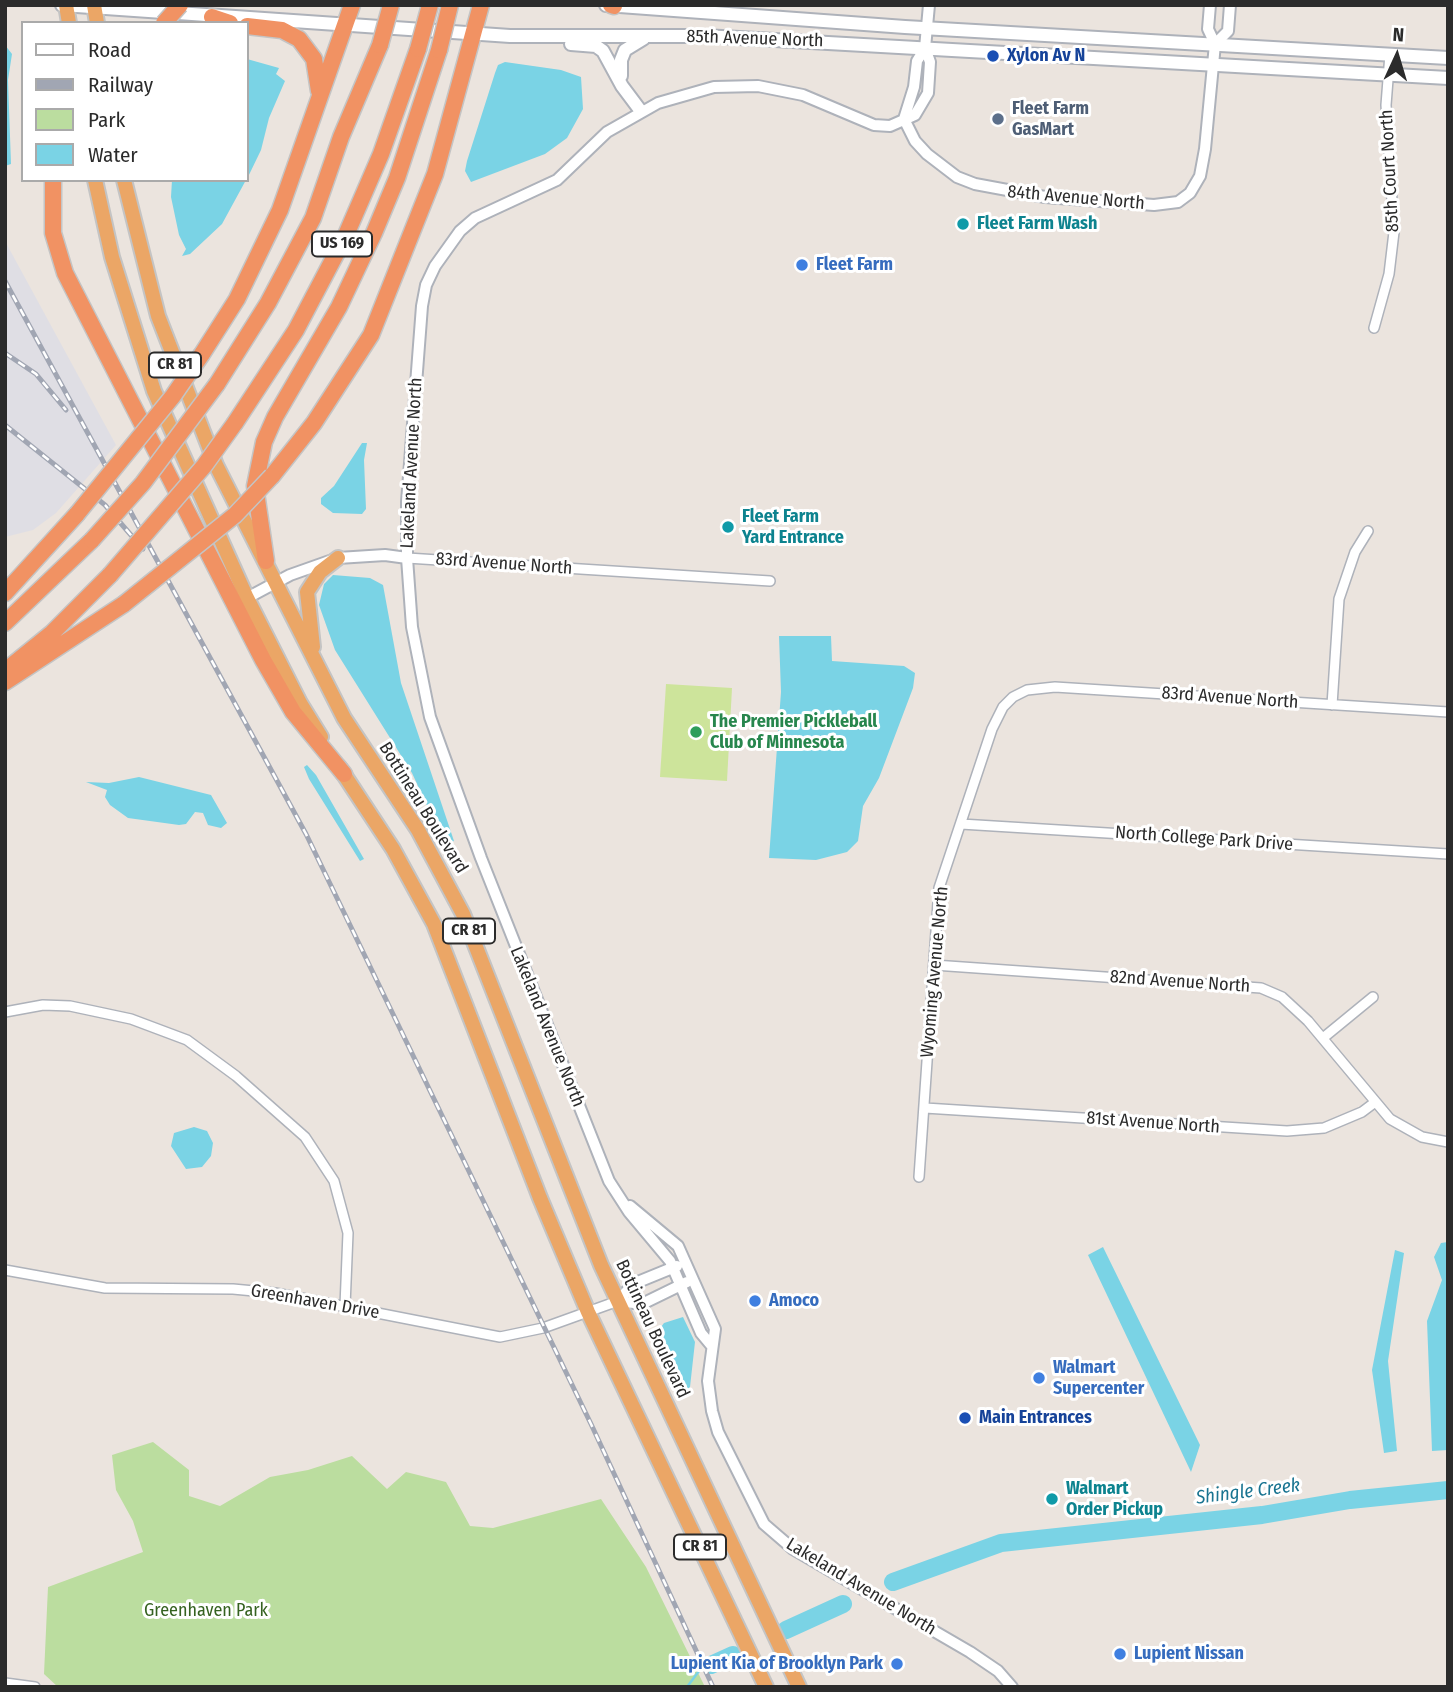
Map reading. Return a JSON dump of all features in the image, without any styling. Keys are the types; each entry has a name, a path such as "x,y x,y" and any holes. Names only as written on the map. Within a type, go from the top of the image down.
{"highway":[{"path":"166,21 180,5"},
{"path":"5,593 77,514 173,396 237,299 280,210 352,5"},
{"name":"US 169","path":"5,623 92,540 143,483 217,384 268,303 313,218 341,137 380,45 391,5"},
{"name":"US 169","path":"5,671 52,633 110,575 204,466 296,330 346,235 382,154 418,49 429,5"},
{"path":"266,561 255,486 264,442 275,417 339,307 374,233 397,178 439,50 450,5"},
{"path":"5,682 124,604 225,524 272,476 314,423 371,335 435,174 476,33 481,5"},
{"path":"212,17 224,21"},
{"path":"248,26 282,30 305,44 318,71 320,100"},
{"name":"CR 81","path":"95,182 112,257 154,391 247,598 300,703 394,849 434,924 535,1186 588,1312 766,1687"},
{"name":"Bottineau Boulevard","path":"124,182 137,243 172,358 216,465 344,718 440,867 463,914 561,1168 618,1301 799,1687"},
{"path":"52,185 52,233 71,285 263,660 293,712 344,774"},
{"path":"315,662 307,592 320,572 338,558"}],"main road":[{"name":"85th Avenue North","path":"65,5 95,12 526,36 704,36 1448,78"},
{"name":"85th Avenue North","path":"610,5 927,28 1448,58"},
{"path":"526,36 555,44 596,46 609,57 622,86 640,110"},
{"path":"622,86 620,67 625,50 649,36"}],"street":[{"path":"904,120 914,87 916,61 925,48 929,5"},
{"path":"1210,5 1208,29 1215,44 1212,64"},
{"path":"1215,44 1228,31 1230,5"},
{"name":"85th Court North","path":"1374,328 1387,285 1394,232 1386,105 1390,54"},
{"name":"84th Avenue North","path":"904,120 915,141 944,169 957,177 997,190 1154,205 1178,202 1190,193 1200,176 1212,64"},
{"name":"Lakeland Avenue North","path":"711,1345 701,1333 681,1285 661,1247 629,1212 612,1186 437,739 418,662 407,558 407,502 422,306 426,285 446,247 475,218 557,180 607,132 640,110 694,91 758,86 803,95 874,125 890,126 904,120"},
{"path":"1332,705 1339,599 1355,552 1368,531"},
{"name":"83rd Avenue North","path":"247,598 313,565 338,558 385,555 770,581"},
{"name":"83rd Avenue North","path":"1013,697 1027,691 1055,687 1448,712"},
{"name":"Wyoming Avenue North","path":"919,1177 939,888 996,717 1013,697"},
{"name":"North College Park Drive","path":"961,824 1448,854"},
{"name":"82nd Avenue North","path":"934,965 1261,988 1282,997 1323,1038 1390,1119 1422,1137 1448,1142"},
{"path":"1323,1038 1373,997"},
{"path":"5,1012 43,1005 70,1006 131,1019 187,1040 236,1076 305,1137 334,1181 348,1233 345,1306"},
{"name":"81st Avenue North","path":"925,1108 1287,1131 1325,1128 1362,1112 1374,1102"},
{"name":"Lakeland Avenue North","path":"624,1203 672,1239 715,1329 708,1381 712,1411 718,1432 764,1524 793,1549 970,1652 998,1671 1012,1687"},
{"path":"618,1301 633,1284 686,1264"},
{"name":"Greenhaven Drive","path":"5,1270 105,1288 233,1289 345,1306 500,1337 542,1328 618,1301"},
{"path":"618,1301 642,1304 693,1279"},
{"path":"5,1683 35,1687"}],"shaded area":[{"path":"5,241 116,445 56,513 33,530 5,537"}],"green space":[{"name":"The Premier Pickleball Club of Minnesota","path":"666,684 732,688 727,781 660,777"},
{"name":"Greenhaven Park","path":"153,1442 189,1470 189,1496 220,1506 270,1477 308,1470 352,1456 387,1489 406,1472 446,1482 470,1526 493,1528 601,1499 646,1567 705,1687 58,1687 44,1674 48,1587 143,1552 133,1521 116,1490 112,1455"}],"water":[{"path":"5,45 12,54 8,80 11,164 5,166"},
{"path":"248,59 279,68 276,74 285,81 269,118 261,150 248,177"},
{"path":"505,62 561,70 581,77 583,109 567,138 545,154 471,182 465,171 467,161 498,65"},
{"path":"172,182 245,182 222,224 190,254 182,256 186,249 179,235 171,197"},
{"path":"362,443 367,443 364,460 366,509 362,514 333,513 321,504 321,498 334,486"},
{"path":"333,575 370,578 383,585 401,683 454,841 448,843 441,836 412,773 335,650 319,605 324,584"},
{"path":"779,636 831,636 832,661 904,666 915,673 913,688 879,778 863,806 858,841 847,852 816,860 769,858 781,692"},
{"path":"307,765 316,775 364,859 360,861 309,779 304,767"},
{"path":"139,777 211,795 227,823 221,828 208,825 203,813 195,812 186,824 179,825 128,818 110,805 105,797 107,790 86,782 109,783"},
{"path":"194,1127 207,1131 213,1143 211,1156 202,1167 186,1169 171,1146 174,1133"},
{"path":"1448,1242 1448,1450 1432,1451 1427,1321 1442,1280 1434,1257 1441,1243"},
{"path":"1103,1247 1200,1445 1191,1472 1088,1255"},
{"path":"1395,1250 1404,1253 1388,1361 1397,1451 1384,1453 1372,1370"},
{"path":"683,1317 695,1342 690,1387 685,1392 662,1338 661,1327 664,1323"}],"waterway":[{"name":"Shingle Creek","path":"893,1582 1001,1543 1262,1515 1350,1500 1448,1490"},
{"name":"Shingle Creek","path":"786,1630 843,1604"},
{"name":"Shingle Creek","path":"711,1665 733,1655"},
{"name":"Shingle Creek","path":"687,1687 699,1671"}],"railway":[{"path":"5,281 306,834 591,1424 713,1687"},
{"path":"5,353 36,374 66,410"},
{"path":"5,425 105,505 143,549"}],"place":[{"name":"Xylon Av N","path":"993,56"},
{"name":"Fleet Farm GasMart","path":"998,119"},
{"name":"Fleet Farm Wash","path":"963,224"},
{"name":"Fleet Farm","path":"802,265"},
{"name":"Fleet Farm Yard Entrance","path":"728,527"},
{"name":"The Premier Pickleball Club of Minnesota","path":"696,732"},
{"name":"Amoco","path":"755,1301"},
{"name":"Walmart Supercenter","path":"1039,1378"},
{"name":"Main Entrances","path":"965,1418"},
{"name":"Walmart Order Pickup","path":"1052,1499"},
{"name":"Lupient Nissan","path":"1120,1654"},
{"name":"Lupient Kia of Brooklyn Park","path":"897,1664"}]}
